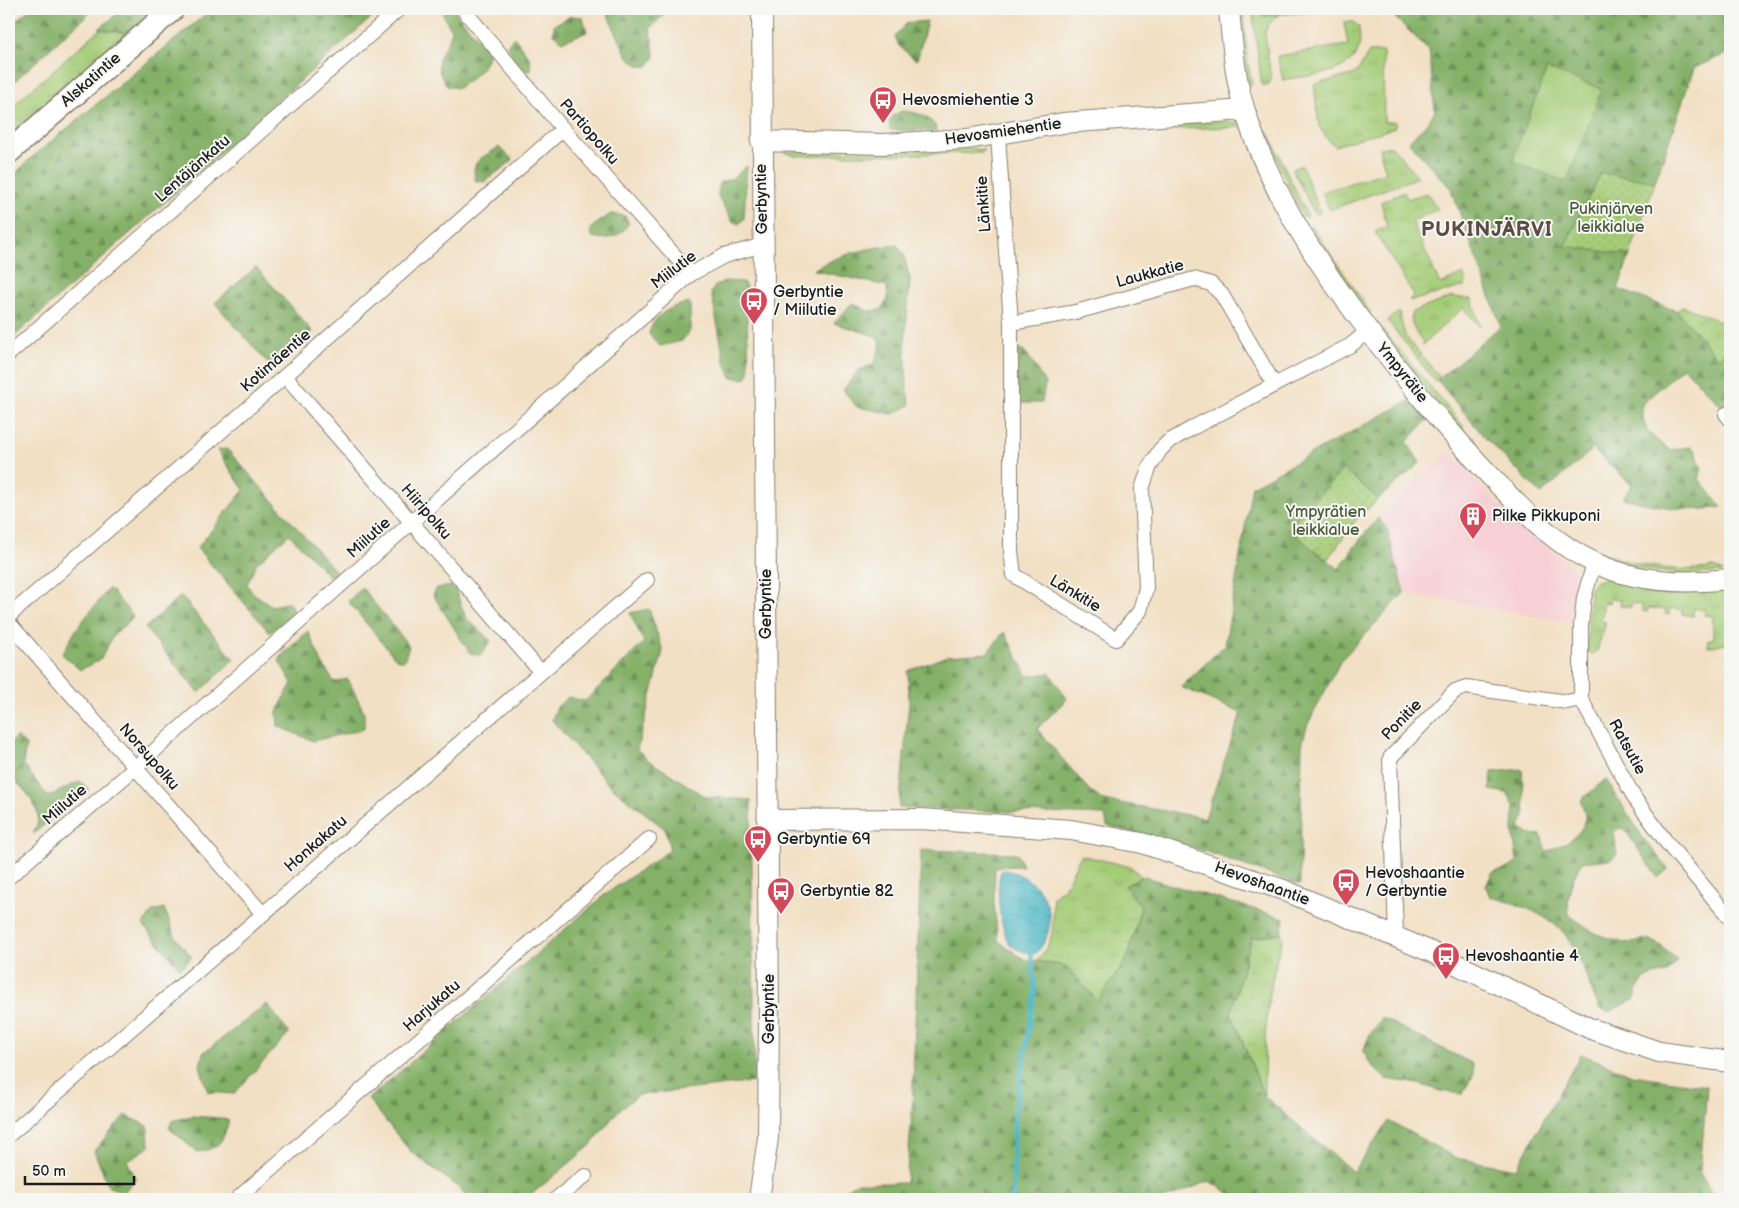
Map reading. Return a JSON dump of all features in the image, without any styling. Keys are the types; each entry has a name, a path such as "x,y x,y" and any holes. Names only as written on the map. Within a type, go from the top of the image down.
{"main road":[{"name":"Alskatintie","path":"9,152 173,9"}],"street":[{"name":"Lentäjänkatu","path":"9,354 400,9"},
{"name":"Partiopolku","path":"463,9 562,129 691,274"},
{"name":"Gerbyntie","path":"759,1199 768,1138 761,141 762,9"},
{"name":"Ympyrätie","path":"1229,9 1244,110 1270,173 1297,226 1368,331 1456,441 1540,529 1594,563 1623,573 1658,580 1680,582 1730,579"},
{"name":"Hevosmiehentie","path":"761,141 884,144 998,136 1063,123 1244,110"},
{"name":"Kotimäentie","path":"9,616 285,376 562,129"},
{"name":"Länkitie","path":"998,136 1011,324 1011,551 1014,575 1116,639 1140,611 1146,588 1142,489 1149,468 1160,450 1174,438 1274,384 1351,346 1368,331"},
{"name":"Miilutie","path":"9,877 135,768 691,274 724,256 746,248 763,245"},
{"name":"Laukkatie","path":"1011,324 1076,312 1194,279 1211,284 1222,295 1274,384"},
{"name":"Hiiripolku","path":"285,376 540,671"},
{"name":"Ratsutie","path":"1594,563 1584,598 1581,626 1581,699 1635,800 1666,843 1730,918"},
{"name":"Honkakatu","path":"9,1135 540,671 647,580"},
{"name":"Norsupolku","path":"9,623 262,914"},
{"name":"Ponitie","path":"1396,937 1390,758 1455,690 1466,687 1567,702 1581,699"},
{"name":"Hevoshaantie","path":"767,820 921,819 1080,831 1142,843 1281,889 1396,937 1590,1028 1659,1052 1730,1062"},
{"name":"Harjukatu","path":"237,1199 650,839"},
{"path":"556,1199 585,1176"}],"shaded area":[{"path":"1449,452 1501,507 1573,568 1576,573 1571,622 1404,593 1387,529 1378,518"}],"green space":[{"path":"30,9 94,9 9,86 9,26"},
{"path":"123,9 155,9 9,138 9,109"},
{"path":"123,9 155,9 126,33 99,29"},
{"path":"212,9 381,9 9,341 9,180 30,159"},
{"path":"446,9 453,9 488,51 482,68 458,88 447,86 438,64 452,32 443,14"},
{"path":"612,9 670,9 650,28 655,57 648,66 639,66 627,56 608,15"},
{"path":"1238,9 1243,9 1252,84 1248,88"},
{"path":"1252,9 1262,9 1263,16 1278,15 1268,25 1265,33 1271,80 1269,84 1262,86"},
{"path":"1262,9 1346,9 1263,16"},
{"path":"1386,9 1730,9 1730,52 1694,68 1655,182 1601,173 1565,246 1630,255 1618,289 1677,311 1719,359 1730,347 1730,415 1683,367 1642,404 1644,420 1648,432 1652,436 1670,450 1689,447 1695,450 1702,469 1699,479 1722,507 1685,509 1623,498 1632,485 1593,449 1541,494 1487,440 1437,380 1501,326 1451,189 1408,141 1421,130 1435,112 1429,50"},
{"path":"571,16 583,17 587,32 563,41 553,34 554,25"},
{"path":"927,21 917,61 899,46 895,37 907,23"},
{"path":"1344,22 1354,22 1359,27 1359,47 1355,57 1348,64 1316,75 1283,80 1277,56 1348,45"},
{"path":"514,37 530,59 531,71 526,71 515,61 507,45"},
{"path":"1369,52 1383,52 1384,122 1396,122 1394,128 1335,146 1326,138 1319,126 1314,84 1352,75 1357,72"},
{"path":"1547,69 1602,89 1567,182 1512,161"},
{"path":"902,111 917,113 925,117 933,123 936,131 890,130 889,122 894,115"},
{"path":"1229,121 1237,123 1241,127 1175,129 1175,124"},
{"path":"1264,130 1268,131 1308,217 1302,216"},
{"path":"1392,146 1418,177 1330,210 1322,192 1386,172 1379,148"},
{"path":"499,147 513,160 484,182 476,181 474,168 476,164"},
{"path":"970,148 984,150 982,153 795,156 785,152"},
{"path":"1302,165 1320,213 1315,214 1292,169"},
{"path":"747,166 744,219 739,224 732,221 718,196 719,183 733,178"},
{"name":"Pukinjärven leikkialue","path":"1601,173 1655,182 1630,255 1565,246"},
{"path":"1404,192 1407,199 1427,193 1438,209 1412,221 1440,284 1463,274 1466,281 1465,286 1409,300 1414,295 1375,232 1387,226 1381,202"},
{"path":"611,214 625,216 629,223 618,234 609,238 593,237 590,233 592,227"},
{"path":"1312,226 1371,313 1367,317 1309,228"},
{"path":"897,245 904,255 910,280 905,341 907,391 910,405 893,414 857,407 843,390 858,371 874,364 881,344 875,336 834,323 852,303 868,311 881,310 888,299 887,286 813,270 832,260 854,253"},
{"path":"256,267 313,332 272,368 215,303"},
{"path":"726,281 743,282 746,287 749,373 745,379 731,377 725,363 711,292 716,285"},
{"path":"1452,297 1472,299 1480,327 1463,308 1421,346 1423,342 1412,324 1412,312"},
{"path":"690,303 690,330 682,341 660,346 649,334 655,321 664,312"},
{"path":"1683,306 1730,326 1730,347 1719,359 1677,311"},
{"path":"1399,312 1405,336 1440,377 1435,381 1387,320"},
{"path":"1376,322 1464,427 1460,431 1373,323"},
{"path":"1017,347 1027,354 1045,383 1042,403 1018,403"},
{"path":"1412,399 1428,419 1407,442 1420,463 1378,499 1343,469 1288,529 1339,569 1378,518 1387,529 1404,593 1341,660 1307,726 1302,745 1300,885 1201,850 1107,826 1105,815 899,808 909,703 908,671 947,656 987,653 1004,632 1028,676 1050,673 1067,699 1037,729 1089,790 1102,800 1205,818 1241,713 1181,687 1225,645 1252,486"},
{"path":"227,449 338,574 329,576 289,534 256,564 247,585 253,593 272,606 289,602 293,612 270,633 197,548 244,490 217,450"},
{"name":"Ympyrätien leikkialue","path":"1343,469 1378,499 1355,521 1327,560 1288,529"},
{"path":"1594,550 1626,561 1651,566 1672,569 1715,567 1723,572 1684,575 1629,567 1590,553"},
{"path":"1611,578 1726,590 1730,593 1730,642 1708,647 1708,640 1713,639 1713,616 1704,615 1705,610 1694,608 1693,616 1682,614 1682,610 1670,608 1669,615 1665,614 1666,610 1648,608 1647,612 1642,611 1642,605 1632,603 1631,607 1620,606 1621,600 1610,598 1609,603 1604,602 1601,621 1606,622 1597,651 1593,654 1587,652 1590,589 1596,581"},
{"path":"454,586 466,618 491,641 480,656 470,653 433,595 437,588"},
{"path":"109,588 134,617 114,634 100,660 80,670 62,654 77,628"},
{"path":"362,588 409,646 404,661 396,659 348,601"},
{"path":"181,596 234,659 199,693 145,628"},
{"path":"649,609 663,651 637,749 648,760 706,797 751,800 755,1082 638,1095 617,1112 590,1146 526,1199 468,1199 461,1189 410,1151 368,1099 607,893 670,850 665,829 609,785 552,720 557,707 568,697 585,701 644,642 630,613"},
{"path":"308,631 322,663 334,682 348,679 364,712 364,729 313,741 278,726 277,712 292,683 279,661 281,656"},
{"path":"17,736 26,745 23,764 48,797 80,781 89,789 33,834 38,818 35,806 27,794 9,775 9,744"},
{"path":"1522,769 1525,816 1519,828 1528,834 1541,835 1546,851 1572,839 1582,828 1585,814 1581,800 1606,779 1643,838 1668,869 1658,878 1625,830 1619,828 1614,832 1617,854 1612,859 1582,862 1575,874 1569,895 1569,915 1596,934 1627,944 1643,940 1655,942 1677,960 1667,973 1645,979 1639,987 1635,999 1609,1012 1599,1008 1578,957 1563,932 1547,919 1529,909 1490,897 1486,886 1492,873 1511,867 1517,861 1513,831 1514,806 1507,793 1490,790 1492,772"},
{"path":"921,850 1017,853 1023,866 995,867 994,902 998,941 1024,959 1065,966 1098,1001 1127,959 1141,907 1125,886 1141,876 1284,918 1281,933 1251,938 1231,1012 1264,1096 1353,1172 1389,1121 1456,1158 1516,1169 1581,1054 1632,1075 1707,1086 1700,1172 1715,1199 1239,1199 1209,1181 1164,1199 845,1199 843,1191 857,1183 906,1183 912,1115"},
{"path":"1081,855 1131,867 1141,876 1125,886 1141,907 1127,959 1098,1001 1065,966 1037,961 1051,938 1053,896 1064,889"},
{"path":"164,908 176,938 192,957 180,969 143,925 152,912"},
{"path":"1281,933 1283,938 1277,957 1267,1016 1264,1096 1231,1012 1251,938"},
{"path":"267,1004 289,1033 234,1094 208,1092 200,1066 203,1053"},
{"path":"1382,1018 1473,1064 1473,1076 1462,1094 1386,1079 1371,1065 1363,1051 1369,1036"},
{"path":"125,1115 148,1126 149,1147 127,1161 136,1178 124,1192 109,1187 94,1151"},
{"path":"191,1116 221,1118 229,1121 219,1143 211,1149 197,1152 169,1128 172,1121"}],"water":[{"path":"1002,870 1016,873 1029,880 1046,901 1049,914 1049,928 1045,941 1036,953 1016,949 1007,939 1001,920 998,897 998,886"}],"waterway":[{"path":"1013,1199 1014,1117 1035,992 1031,953"}],"place":[{"name":"Hevosmiehentie 3","path":"883,124"},
{"name":"Gerbyntie / Miilutie","path":"754,325"},
{"name":"Pilke Pikkuponi","path":"1473,540"},
{"name":"Gerbyntie 69","path":"758,863"},
{"name":"Hevoshaantie / Gerbyntie","path":"1346,906"},
{"name":"Gerbyntie 82","path":"781,915"},
{"name":"Hevoshaantie 4","path":"1446,980"}],"district":[{"name":"PUKINJÄRVI","path":"1487,229"}]}
